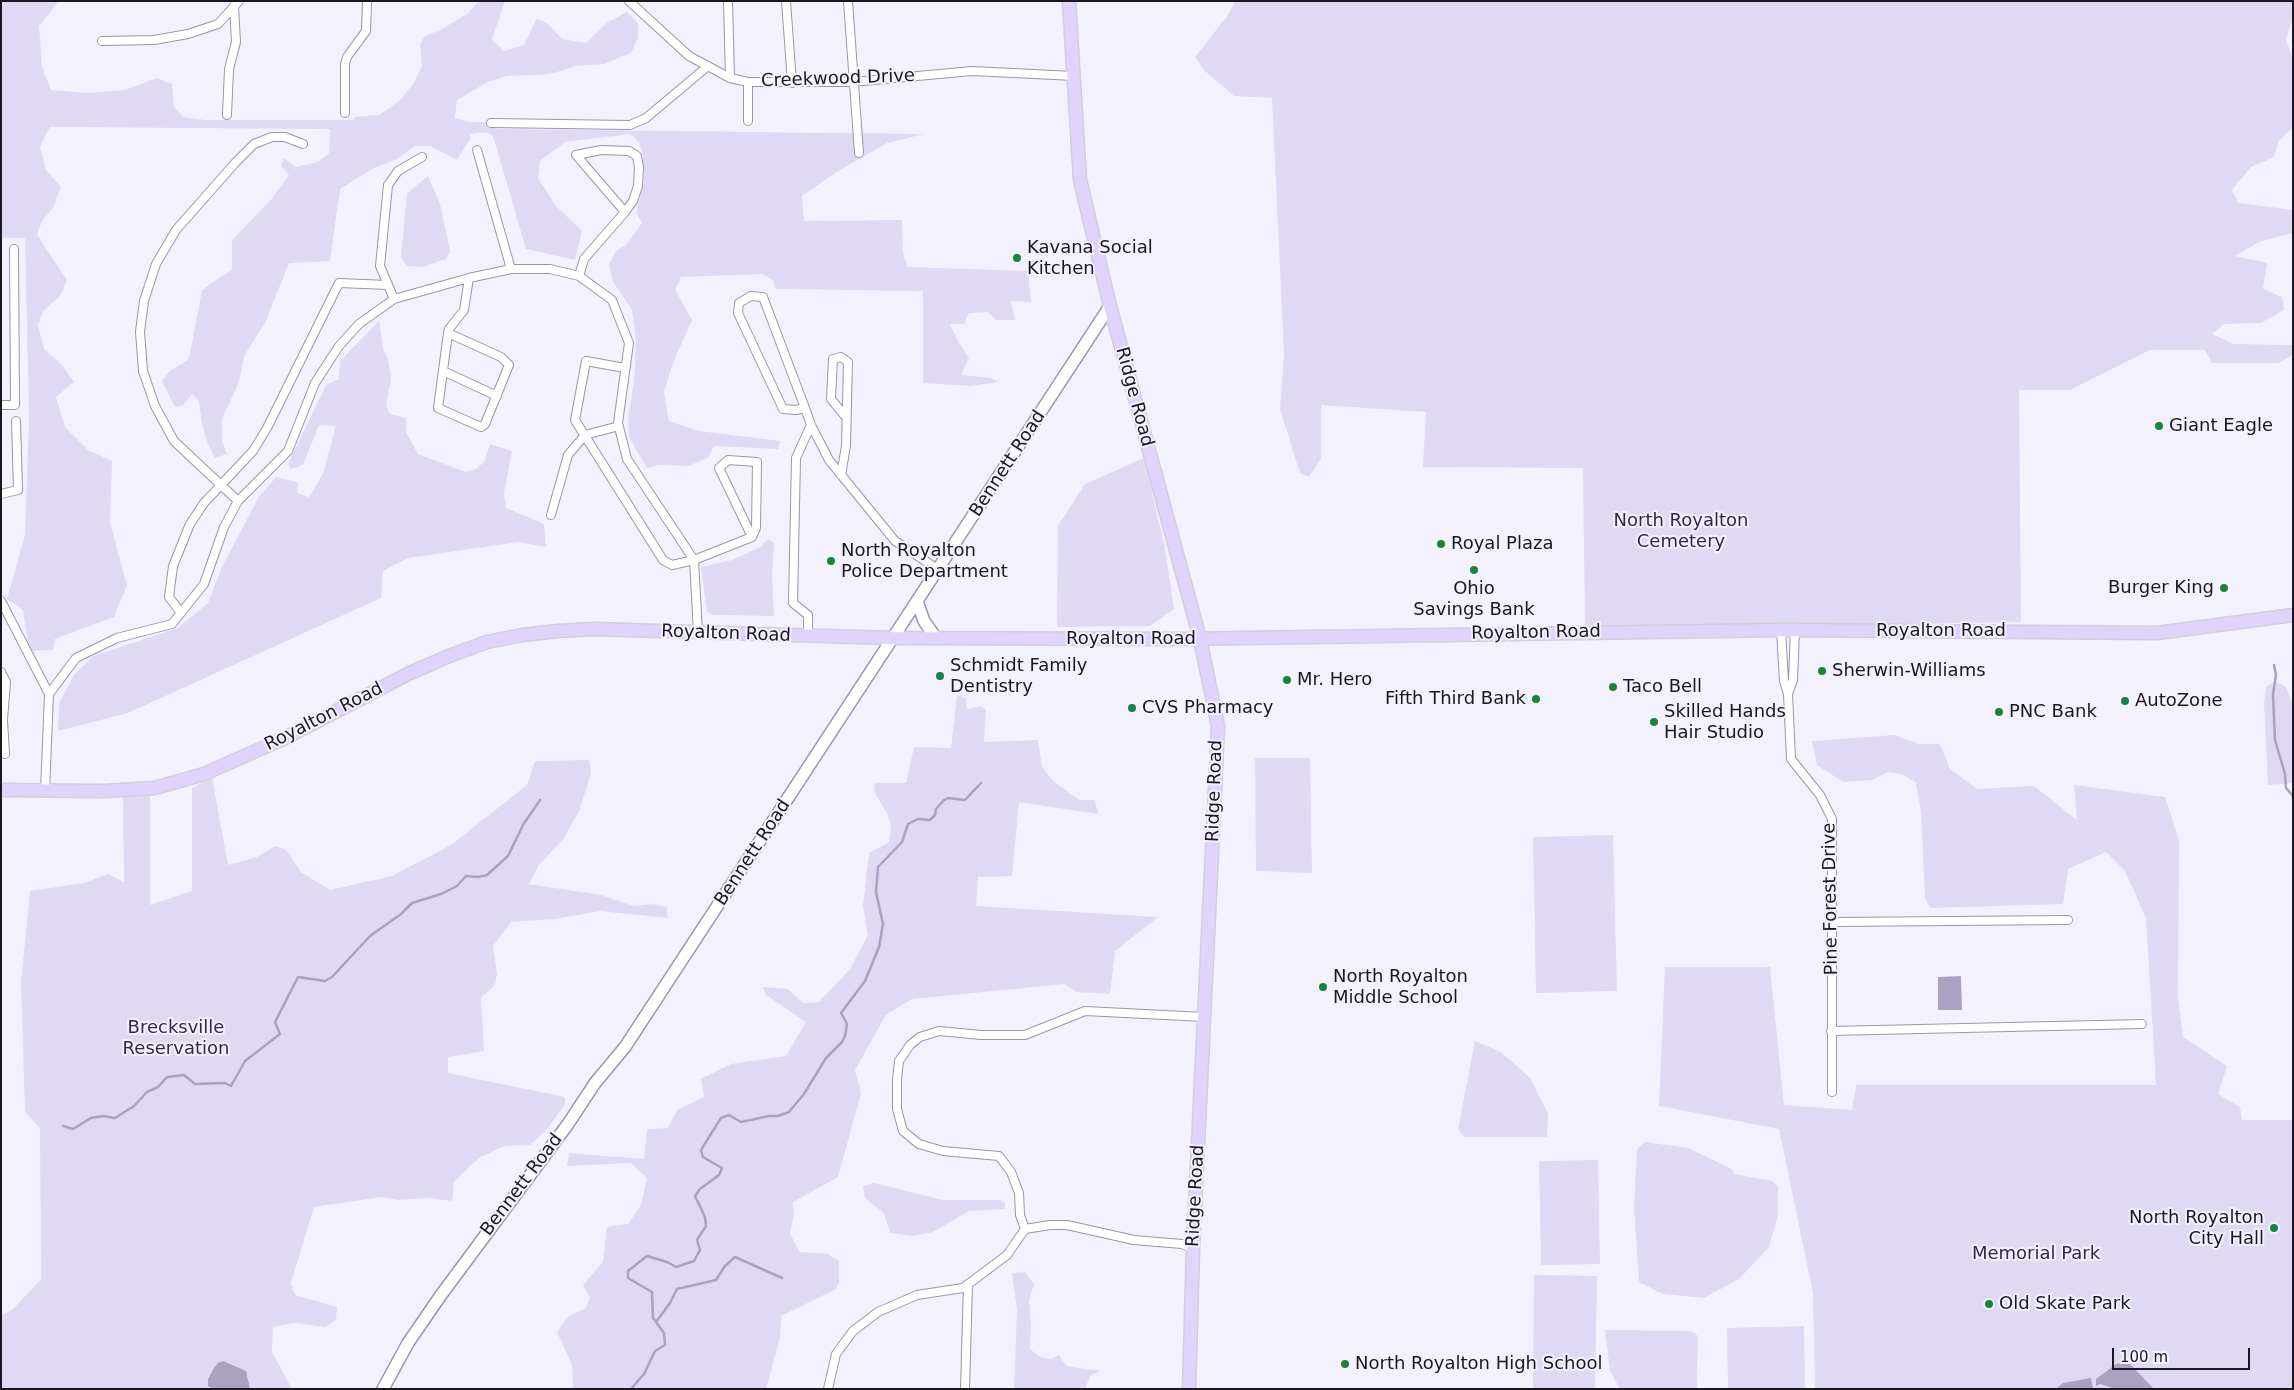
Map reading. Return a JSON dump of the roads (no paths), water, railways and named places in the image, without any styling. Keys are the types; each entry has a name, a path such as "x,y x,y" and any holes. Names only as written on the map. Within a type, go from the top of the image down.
{"main road":[{"name":"Ridge Road","path":"1069,1 1080,180 1110,306 1200,639 1218,726 1193,1249 1189,1389"},
{"name":"Royalton Road","path":"1,790 45,791 155,788 204,774 283,739 410,673 449,656 487,642 522,634 558,631 594,629 808,637 1200,639 1781,630 2157,632 2293,615"}],"street":[{"path":"345,113 345,64 347,57 366,31 367,1"},
{"name":"Creekwood Drive","path":"629,1 688,56 730,78 748,82 852,82 972,71 1074,76"},
{"path":"728,1 730,78"},
{"path":"786,1 792,83"},
{"path":"848,1 852,82 859,153"},
{"path":"102,41 154,40 188,34 218,24 236,4"},
{"path":"227,115 228,75 236,42 236,4"},
{"path":"491,124 630,124 646,118 708,66"},
{"path":"748,82 748,121"},
{"path":"238,501 174,441 155,406 142,371 140,332 144,301 156,264 176,230 254,144 272,137 285,137 303,144"},
{"path":"477,150 511,269"},
{"path":"579,276 584,259 625,212 633,201 638,186 637,156 630,151 601,150 576,155 625,212"},
{"path":"394,300 380,266 388,185 398,171 422,157"},
{"path":"1,405 14,405 14,249"},
{"path":"49,694 76,658 117,638 172,624 204,584 224,527 238,501 288,452 315,383 339,346 359,324 394,300 469,278 511,269 550,269 579,276 612,300 629,343 618,423 627,459 694,560 698,632"},
{"path":"448,333 501,357 509,365 485,424 480,427 438,408 448,333 464,310 469,278"},
{"path":"181,613 168,597 173,566 190,524 204,502 252,451 267,428 339,283 388,285"},
{"path":"805,408 796,410 783,409 738,313 740,304 751,296 763,297 805,408 811,425 829,460 895,541 938,570"},
{"name":"Bennett Road","path":"383,1389 406,1346 440,1295 568,1124 595,1083 625,1046 1110,306"},
{"path":"841,475 846,446 845,416 848,362 841,357 832,359 831,399 845,416"},
{"path":"625,368 586,361 576,420 663,560 672,565 694,560 752,537 756,528 757,462 728,460 719,468 752,537"},
{"path":"443,371 497,396"},
{"path":"1,494 18,490 16,421"},
{"path":"808,637 808,615 793,603 793,593 796,458 811,425"},
{"path":"552,515 568,455 585,435 619,426"},
{"path":"1,601 49,694 45,791"},
{"path":"917,601 924,621 936,638"},
{"path":"1781,630 1784,682 1788,694"},
{"name":"Pine Forest Drive","path":"1795,630 1793,680 1788,694 1790,759 1820,795 1832,819 1832,1092"},
{"path":"1,672 6,682 3,720 5,754"},
{"path":"1833,922 2068,920"},
{"path":"1025,1229 1020,1215 1019,1193 1011,1172 999,1156 943,1151 919,1144 903,1131 898,1109 897,1080 899,1060 910,1045 920,1037 938,1031 981,1035 1025,1035 1086,1011 1204,1017"},
{"path":"1831,1030 2142,1024"},
{"path":"828,1389 836,1354 852,1331 878,1312 917,1295 963,1288 1006,1255 1025,1229 1050,1225 1067,1225 1134,1240 1182,1244 1193,1249"},
{"path":"965,1389 968,1284"}],"waterway":[{"path":"2274,665 2276,675 2273,694 2275,740 2285,774 2286,788 2293,796"},
{"path":"631,1389 644,1374 655,1351 665,1345 664,1333 653,1318 652,1292 628,1278 628,1271 647,1256 676,1267 694,1261 700,1250 697,1240 706,1226 705,1217 695,1196 700,1189 719,1175 722,1168 703,1157 701,1150 721,1118 729,1115 741,1122 778,1116 789,1112 804,1094 826,1058 842,1042 847,1024 841,1013 865,981 879,947 883,924 876,892 878,867 902,842 908,824 918,819 930,820 944,800 948,798 965,800 981,783"},
{"path":"63,1126 73,1129 91,1118 103,1116 115,1118 134,1106 147,1092 158,1087 167,1077 184,1075 195,1084 225,1083 231,1086 245,1061 280,1034 275,1022 298,977 325,981 332,977 370,936 401,914 412,903 441,894 457,886 466,876 478,877 487,875 508,856 523,825 540,800"},
{"path":"656,1322 670,1303 677,1289 716,1280 725,1266 735,1257 782,1278"}],"place":[{"name":"Kavana Social Kitchen","path":"1017,258"},
{"name":"Giant Eagle","path":"2159,426"},
{"name":"Royal Plaza","path":"1441,544"},
{"name":"North Royalton Police Department","path":"831,561"},
{"name":"Ohio Savings Bank","path":"1474,570"},
{"name":"Burger King","path":"2224,588"},
{"name":"Sherwin-Williams","path":"1822,671"},
{"name":"Schmidt Family Dentistry","path":"940,676"},
{"name":"Mr. Hero","path":"1287,680"},
{"name":"Taco Bell","path":"1613,687"},
{"name":"Fifth Third Bank","path":"1536,699"},
{"name":"AutoZone","path":"2125,701"},
{"name":"CVS Pharmacy","path":"1132,708"},
{"name":"PNC Bank","path":"1999,712"},
{"name":"Skilled Hands Hair Studio","path":"1654,722"},
{"name":"North Royalton Middle School","path":"1323,987"},
{"name":"North Royalton City Hall","path":"2274,1228"},
{"name":"Old Skate Park","path":"1989,1304"},
{"name":"North Royalton High School","path":"1345,1364"}],"park label":[{"name":"North Royalton Cemetery","path":"1681,531"},
{"name":"Brecksville Reservation","path":"176,1038"},
{"name":"Memorial Park","path":"2036,1254"}]}
